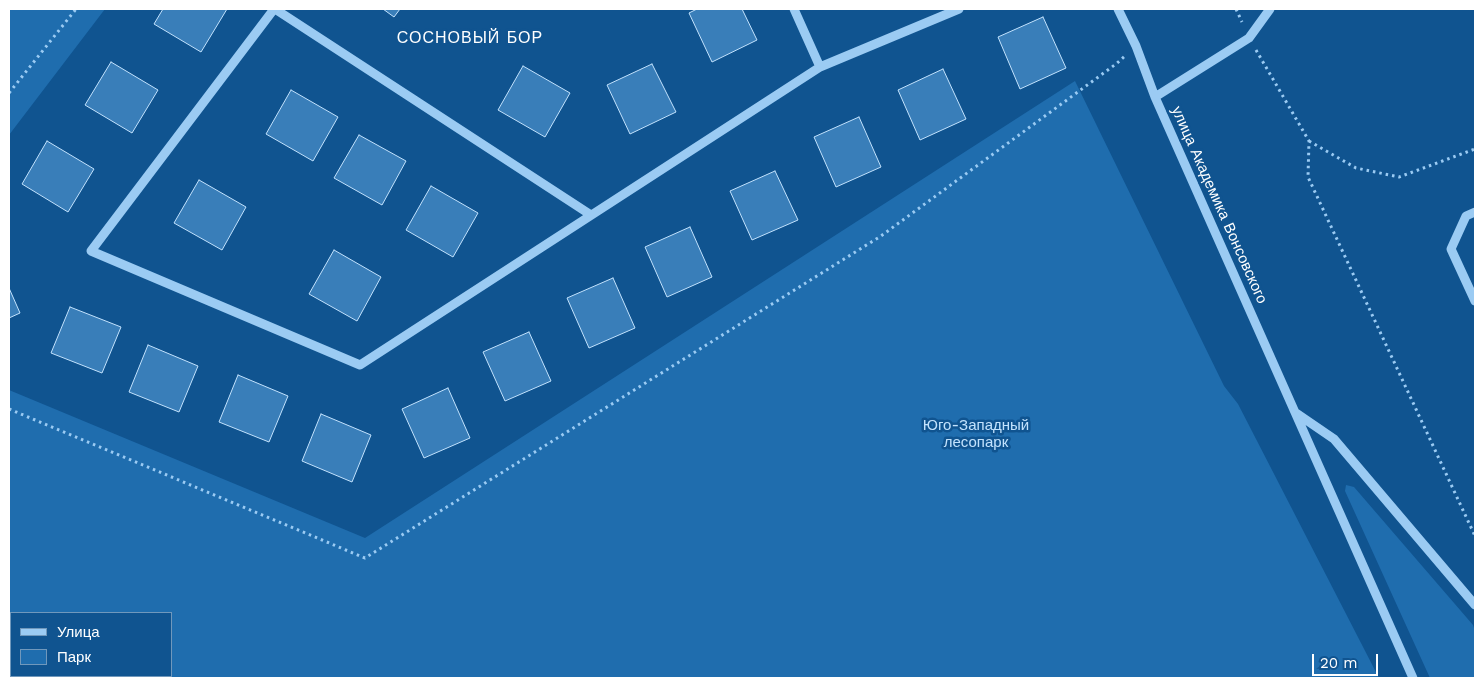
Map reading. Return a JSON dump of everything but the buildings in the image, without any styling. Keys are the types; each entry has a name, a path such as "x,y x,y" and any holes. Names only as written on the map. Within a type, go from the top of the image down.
{"street":[{"path":"591,215 274,9 91,251 360,365 820,67 959,9"},
{"path":"794,9 820,67"},
{"name":"улица Академика Вонсовского","path":"1118,9 1136,46 1156,97 1413,678"},
{"path":"1156,97 1249,38 1270,9"},
{"path":"1475,212 1466,216 1451,249 1475,301"},
{"path":"1296,413 1334,439 1475,605"}],"path":[{"path":"9,93 76,9"},
{"path":"9,409 365,558 881,236 1116,64 1136,46"},
{"path":"1279,88 1308,141 1308,177 1475,536"},
{"path":"1308,141 1356,168 1399,177 1475,148"}],"green space":[{"path":"9,9 105,9 9,135"},
{"name":"Юго-Западный лесопарк","path":"1075,81 1224,386 1238,404 1379,678 9,678 9,390 365,538"},
{"path":"1346,485 1354,487 1473,625 1475,631 1475,678 1430,678 1345,491"}],"district":[{"name":"СОСНОВЫЙ БОР","path":"470,38"}]}
